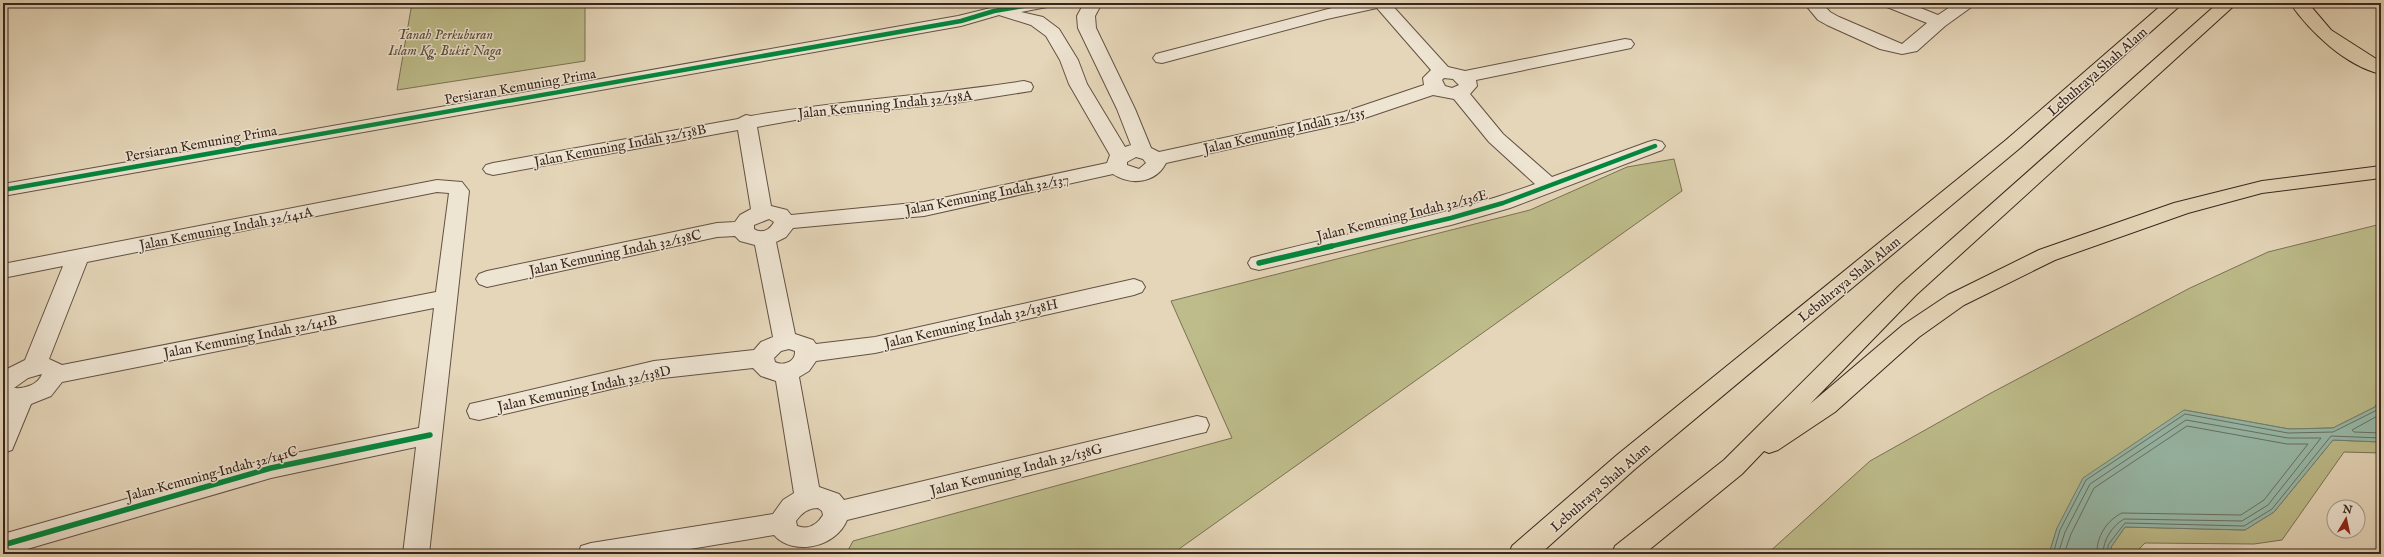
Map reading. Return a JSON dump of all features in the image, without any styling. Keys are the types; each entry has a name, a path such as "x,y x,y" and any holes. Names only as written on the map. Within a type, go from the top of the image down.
{"highway":[{"name":"Lebuhraya Shah Alam","path":"1522,554 1626,462 2013,144 2174,3"},
{"path":"1733,467 1908,290 2228,3"},
{"path":"2299,3 2321,30 2354,54 2381,69"},
{"path":"1625,554 1733,467 1826,406 1911,331 1956,300 2046,255 2181,208 2262,187 2381,172"}],"street":[{"name":"Persiaran Kemuning Prima","path":"3,175 992,7 1041,3"},
{"path":"1093,3 1086,16 1087,28 1098,54 1149,155"},
{"path":"1162,58 1211,48 1339,10 1380,3 1438,80 1454,73 1496,138 1548,185"},
{"path":"1813,3 1824,16 1833,21 1886,45 1902,49 1911,46 1939,22 1968,3"},
{"path":"1892,3 1939,22"},
{"name":"Persiaran Kemuning Prima","path":"3,190 960,21 992,7"},
{"path":"992,7 1038,21 1053,33 1069,60 1078,84 1119,162"},
{"path":"1461,85 1625,44"},
{"path":"1069,60 1098,54"},
{"name":"Jalan Kemuning Indah 32/135","path":"1119,162 1132,152 1149,155 1349,117 1438,80"},
{"name":"Jalan Kemuning Indah 32/138A","path":"746,121 812,111 955,97 1024,87"},
{"path":"746,121 762,213"},
{"name":"Jalan Kemuning Indah 32/138B","path":"493,169 746,121"},
{"name":"Jalan Kemuning Indah 32/136E","path":"1259,263 1451,218 1503,202 1655,146"},
{"name":"Jalan Kemuning Indah 32/137","path":"785,222 924,209 1119,162"},
{"name":"Jalan Kemuning Indah 32/141A","path":"3,271 418,190 449,186 458,191 446,298"},
{"path":"762,213 775,213 783,218 785,222 781,230 764,238 746,235 742,228 747,220 762,213"},
{"name":"Jalan Kemuning Indah 32/138C","path":"487,279 717,230 742,228"},
{"path":"764,238 784,341"},
{"path":"44,370 78,257"},
{"name":"Jalan Kemuning Indah 32/138H","path":"808,354 875,345 1134,287"},
{"path":"416,554 446,298"},
{"name":"Jalan Kemuning Indah 32/141B","path":"9,392 18,372 44,370 446,298"},
{"path":"784,341 805,346 808,354 798,367 786,372 768,370 764,367 762,358 768,349 784,341"},
{"name":"Jalan Kemuning Indah 32/138D","path":"479,411 654,370 762,358"},
{"path":"786,372 808,498"},
{"path":"3,443 9,392"},
{"name":"Jalan Kemuning Indah 32/138G","path":"836,512 1197,425"},
{"name":"Jalan Kemuning Indah 32/141C","path":"3,545 271,468 430,435"},
{"path":"808,498 825,498 832,504 836,512 836,518 814,546 796,538 785,530 784,524 788,511 793,505 808,498"},
{"path":"590,554 784,524"}],"green space":[{"name":"Tanah Perkuburan Islam Kg. Bukit Naga","path":"412,3 585,3 585,61 397,90"},
{"path":"1674,159 1682,191 1172,554 846,554 853,541 1232,438 1171,301 1530,210 1627,167"},
{"path":"2381,224 2381,394 2375,407 2333,428 2289,429 2184,410 2057,528 2049,554 1767,554 1870,461 1991,393 2190,288 2268,252"},
{"path":"2333,440 2381,442 2381,453 2344,452 2282,540 2254,544 2145,543 2134,554 2112,554 2111,547 2125,527 2245,530 2274,512"}],"water":[{"path":"2381,394 2381,442 2333,440 2274,512 2245,530 2125,527 2111,547 2112,554 2049,554 2057,528 2083,478 2184,410 2289,429 2333,428 2375,407"}],"cycle path":[{"path":"3,190 961,21 994,11 1041,3"},
{"path":"1259,263 1451,218 1503,203 1655,146"},
{"path":"3,545 271,468 430,435"}]}
